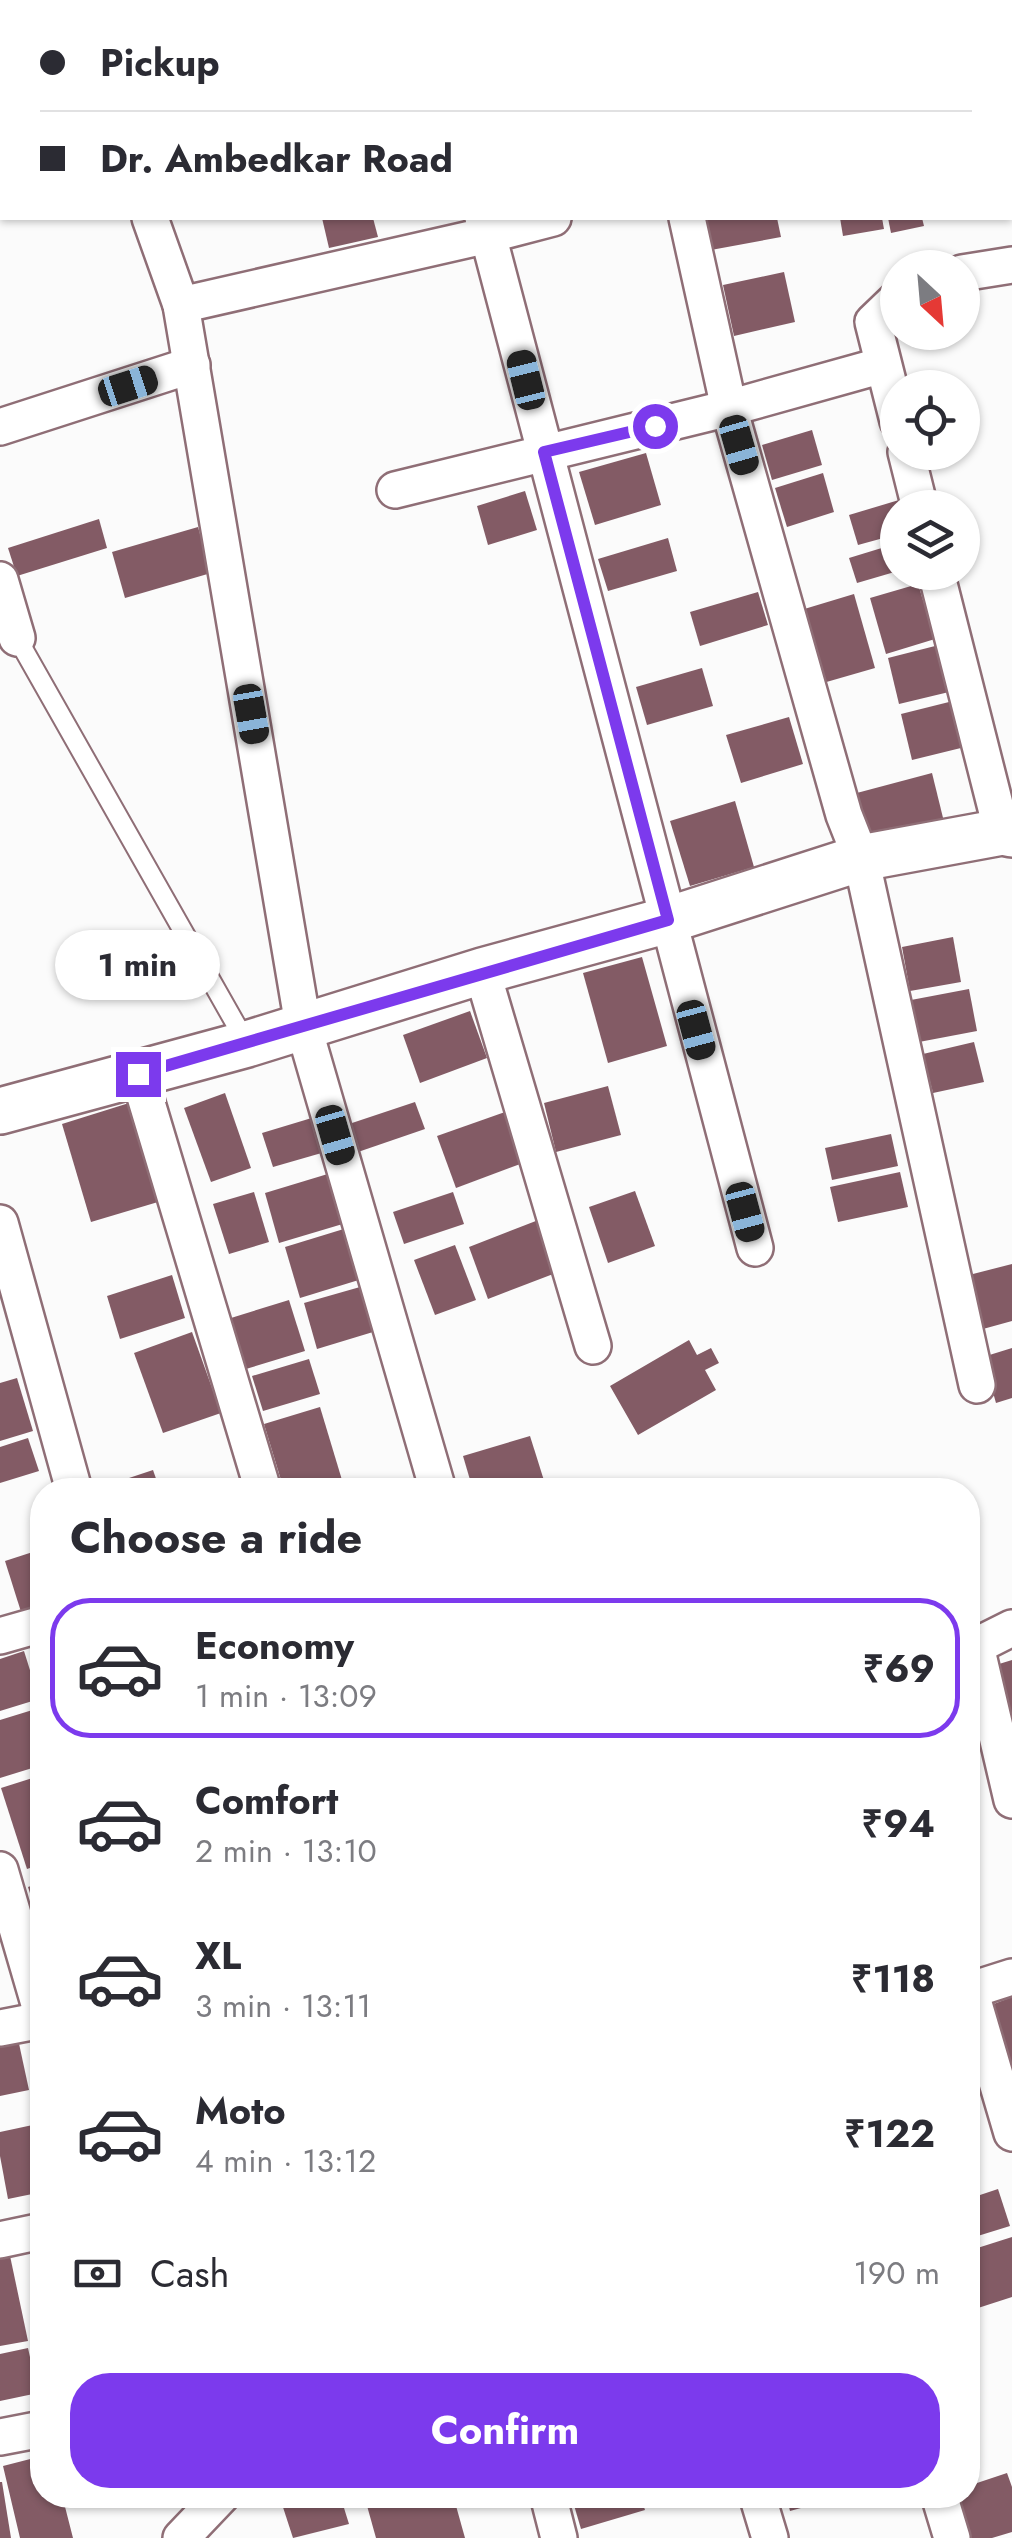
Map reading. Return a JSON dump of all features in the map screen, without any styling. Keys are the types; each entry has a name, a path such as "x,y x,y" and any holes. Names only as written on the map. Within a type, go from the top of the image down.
{"street":[{"path":"151,220 181,305 303,1025 435,1478"},
{"path":"181,305 486,226 536,220"},
{"path":"687,220 729,408 844,815 861,858 976,1385"},
{"path":"486,226 754,1248"},
{"path":"980,271 1012,265"},
{"path":"880,315 873,322 884,370"},
{"path":"0,427 192,365"},
{"path":"396,490 729,408 883,365"},
{"path":"0,580 18,638"},
{"path":"0,1111 247,1044 482,971 668,920 861,858 1007,833 941,590"},
{"path":"482,971 594,1346"},
{"path":"138,1074 259,1478"},
{"path":"0,1223 71,1478"},
{"path":"0,1636 30,1627"},
{"path":"980,1646 1012,1628"},
{"path":"980,1676 1006,1756 1012,1800"},
{"path":"0,1870 30,1975"},
{"path":"980,1987 1012,1978"},
{"path":"0,2028 30,2020"},
{"path":"980,2026 1012,2132"},
{"path":"0,2240 30,2234"},
{"path":"0,2436 30,2432"},
{"path":"551,2508 559,2538"},
{"path":"760,2508 770,2538"},
{"path":"943,2508 952,2538"}],"lane":[{"path":"18,638 247,1044"}],"building":[{"path":"322,220 374,220 378,237 329,248"},
{"path":"706,220 777,220 781,237 711,250"},
{"path":"840,220 882,220 884,229 843,236"},
{"path":"888,220 922,220 924,226 891,233"},
{"path":"784,272 795,322 734,336 723,285"},
{"path":"812,430 822,465 772,480 762,445"},
{"path":"646,453 661,505 595,525 579,472"},
{"path":"823,473 834,512 787,527 775,488"},
{"path":"525,491 537,530 488,545 477,506"},
{"path":"880,506 880,539 858,545 849,515"},
{"path":"99,519 107,548 17,576 8,548"},
{"path":"198,527 211,573 125,598 112,552"},
{"path":"668,538 677,571 608,591 598,559"},
{"path":"880,549 880,576 857,583 849,558"},
{"path":"897,590 920,590 935,639 886,654 870,598"},
{"path":"758,592 768,625 700,646 690,612"},
{"path":"854,594 875,668 823,683 801,610"},
{"path":"939,645 949,692 899,704 888,658"},
{"path":"702,668 713,706 647,725 636,687"},
{"path":"957,700 969,746 912,760 901,714"},
{"path":"789,717 803,764 741,783 726,735"},
{"path":"932,773 946,830 868,851 853,794"},
{"path":"735,801 754,867 690,886 670,821"},
{"path":"953,937 961,982 910,991 902,947"},
{"path":"642,957 667,1046 608,1063 583,973"},
{"path":"969,989 977,1031 919,1042 911,1000"},
{"path":"470,1011 487,1058 420,1083 403,1035"},
{"path":"974,1042 984,1082 933,1093 923,1054"},
{"path":"608,1086 621,1135 556,1152 544,1103"},
{"path":"225,1093 251,1168 211,1182 184,1108"},
{"path":"415,1102 425,1129 358,1152 349,1124"},
{"path":"129,1103 158,1202 91,1222 62,1124"},
{"path":"505,1112 523,1163 456,1188 437,1136"},
{"path":"315,1117 325,1152 273,1167 262,1133"},
{"path":"891,1134 898,1166 832,1180 825,1148"},
{"path":"900,1172 908,1207 838,1222 830,1187"},
{"path":"331,1173 346,1223 279,1243 265,1193"},
{"path":"635,1191 655,1246 608,1263 589,1207"},
{"path":"254,1192 269,1242 229,1254 213,1204"},
{"path":"453,1192 464,1224 404,1244 393,1212"},
{"path":"541,1219 561,1271 488,1299 469,1247"},
{"path":"347,1228 362,1279 300,1298 285,1247"},
{"path":"455,1245 476,1300 435,1315 414,1260"},
{"path":"1012,1264 1012,1321 983,1329 969,1275"},
{"path":"172,1275 185,1318 120,1339 107,1296"},
{"path":"360,1287 373,1332 317,1349 304,1303"},
{"path":"289,1300 305,1351 246,1369 231,1318"},
{"path":"192,1332 221,1413 163,1433 134,1353"},
{"path":"689,1340 697,1355 711,1348 719,1363 705,1370 716,1390 638,1435 610,1386"},
{"path":"1012,1348 1012,1398 996,1403 983,1357"},
{"path":"309,1359 320,1394 263,1411 252,1376"},
{"path":"17,1378 33,1431 0,1441 0,1383"},
{"path":"320,1407 341,1478 280,1478 264,1424"},
{"path":"530,1436 543,1478 469,1478 463,1456"},
{"path":"28,1438 39,1471 0,1483 0,1447"},
{"path":"153,1470 156,1478 129,1478"},
{"path":"30,1553 30,1613 22,1615 5,1561"},
{"path":"24,1651 30,1670 30,1702 0,1711 0,1659"},
{"path":"1012,1660 1012,1739 986,1668"},
{"path":"30,1711 30,1769 0,1778 0,1720"},
{"path":"30,1779 30,1868 27,1869 1,1788"},
{"path":"1012,1997 1012,2066 1011,2067 991,2005"},
{"path":"18,2039 29,2090 0,2096 0,2042"},
{"path":"30,2126 30,2194 8,2199 0,2132"},
{"path":"998,2189 1010,2226 980,2235 980,2195"},
{"path":"1012,2237 1012,2297 980,2307 980,2247"},
{"path":"9,2251 28,2341 0,2346 0,2253"},
{"path":"28,2348 30,2395 0,2401 0,2354"},
{"path":"30,2459 30,2508 65,2508 73,2538 20,2538 3,2466"},
{"path":"1007,2473 1012,2487 1012,2532 992,2538 965,2538 955,2508 980,2508 980,2482"},
{"path":"2,2482 11,2538 0,2538"},
{"path":"283,2508 344,2508 349,2524 293,2538"},
{"path":"368,2508 457,2508 465,2538 376,2538"},
{"path":"575,2508 645,2510 581,2529"}],"route":[{"path":"138,1074 668,920 544,452 655,426"}]}
